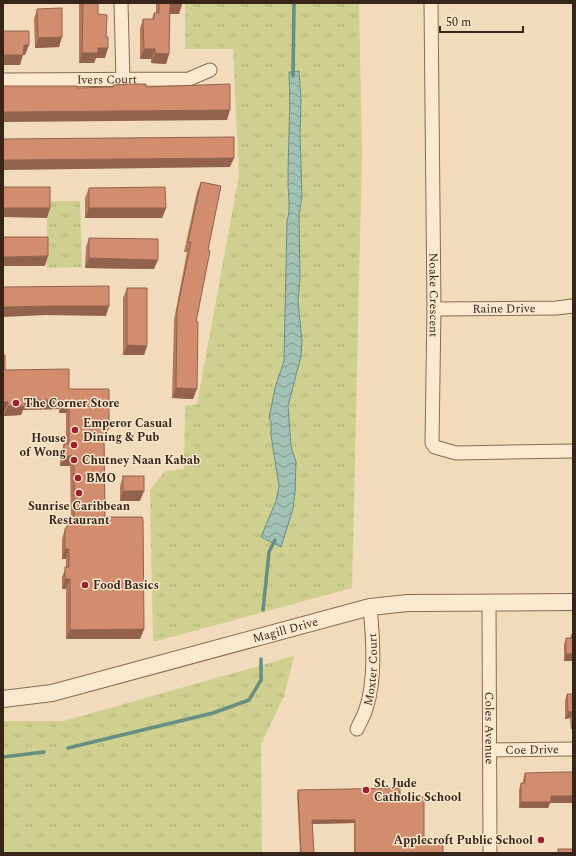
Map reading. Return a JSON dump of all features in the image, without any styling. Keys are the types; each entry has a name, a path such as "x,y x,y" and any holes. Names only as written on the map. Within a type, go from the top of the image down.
{"street":[{"path":"121,3 123,80"},
{"name":"Noake Crescent","path":"431,3 434,309 432,442 435,447 456,453 573,452"},
{"name":"Ivers Court","path":"3,80 189,79 210,70"},
{"name":"Raine Drive","path":"434,309 556,308 573,306"},
{"name":"Magill Drive","path":"3,699 52,693 370,608 408,603 573,602"},
{"name":"Coles Avenue","path":"489,603 490,853"},
{"name":"Moxter Court","path":"357,729 366,709 371,687 372,628 370,608"},
{"name":"Coe Drive","path":"490,750 573,749"}],"green space":[{"path":"185,3 359,3 362,154 352,588 153,642 150,490 165,471 184,469 185,406 197,404 239,175 233,49 185,49"},
{"path":"47,201 80,201 82,267 47,268"},
{"path":"294,656 284,696 261,744 262,853 3,853 3,721 64,721"},
{"path":"3,825 9,829 12,836 12,853 3,853"}],"water":[{"path":"299,71 301,100 300,134 302,196 299,216 300,278 298,301 302,341 301,356 288,406 291,446 296,462 295,493 293,509 281,547 261,537 276,501 279,486 271,435 271,422 269,418 275,388 284,361 287,221 289,206 289,72"}],"building":[{"path":"83,3 98,3 98,14 107,15 106,37 108,37 108,48 98,48 98,53 82,53"},
{"path":"159,3 182,3 170,4 169,54 155,53 155,49 144,49 143,19 154,19 154,13 159,13"},
{"path":"62,8 62,37 38,38 37,9"},
{"path":"3,31 29,31 29,45 24,45 23,55 3,55"},
{"path":"146,84 146,87 230,84 230,110 3,112 3,86 77,86 77,88 113,87 113,85"},
{"path":"234,137 234,158 3,160 3,139"},
{"path":"201,182 221,186 208,250 210,251 196,322 198,322 197,389 176,388 177,310 191,242 188,242"},
{"path":"3,187 50,187 50,208 3,208"},
{"path":"165,187 166,208 89,208 89,188"},
{"path":"3,237 48,237 48,256 3,257"},
{"path":"89,238 158,239 158,260 89,258"},
{"path":"109,286 109,306 3,307 3,287"},
{"path":"127,288 147,288 147,346 127,345"},
{"path":"3,355 5,355 5,370 69,369 69,389 109,389 109,428 104,434 105,517 142,517 143,519 144,629 70,630 70,579 65,579 65,567 69,567 69,549 65,549 65,529 74,516 74,456 64,456 64,444 69,444 69,403 63,403 63,400 25,400 25,406 8,406 8,402 3,402"},
{"path":"123,476 144,476 144,491 123,491"},
{"path":"566,638 573,638 573,654 566,654"},
{"path":"567,694 573,694 573,712 568,712"},
{"path":"573,772 573,796 551,796 551,802 521,802 521,783 525,783 525,773"},
{"path":"400,788 400,798 424,797 424,839 435,839 443,846 443,853 355,853 355,820 312,820 314,853 301,853 298,790"},
{"path":"558,849 573,849 573,853 558,853"}],"waterway":[{"path":"293,76 294,3"},
{"path":"263,610 269,552 275,540"},
{"path":"68,748 213,713 249,700 261,680 261,659"},
{"path":"3,757 44,752"}],"place":[{"name":"The Corner Store","path":"16,403"},
{"name":"Emperor Casual Dining & Pub","path":"75,430"},
{"name":"House of Wong","path":"74,445"},
{"name":"Chutney Naan Kabab","path":"74,460"},
{"name":"BMO","path":"78,478"},
{"name":"Sunrise Caribbean Restaurant","path":"79,493"},
{"name":"Food Basics","path":"85,585"},
{"name":"St. Jude Catholic School","path":"366,790"},
{"name":"Applecroft Public School","path":"541,840"}]}
